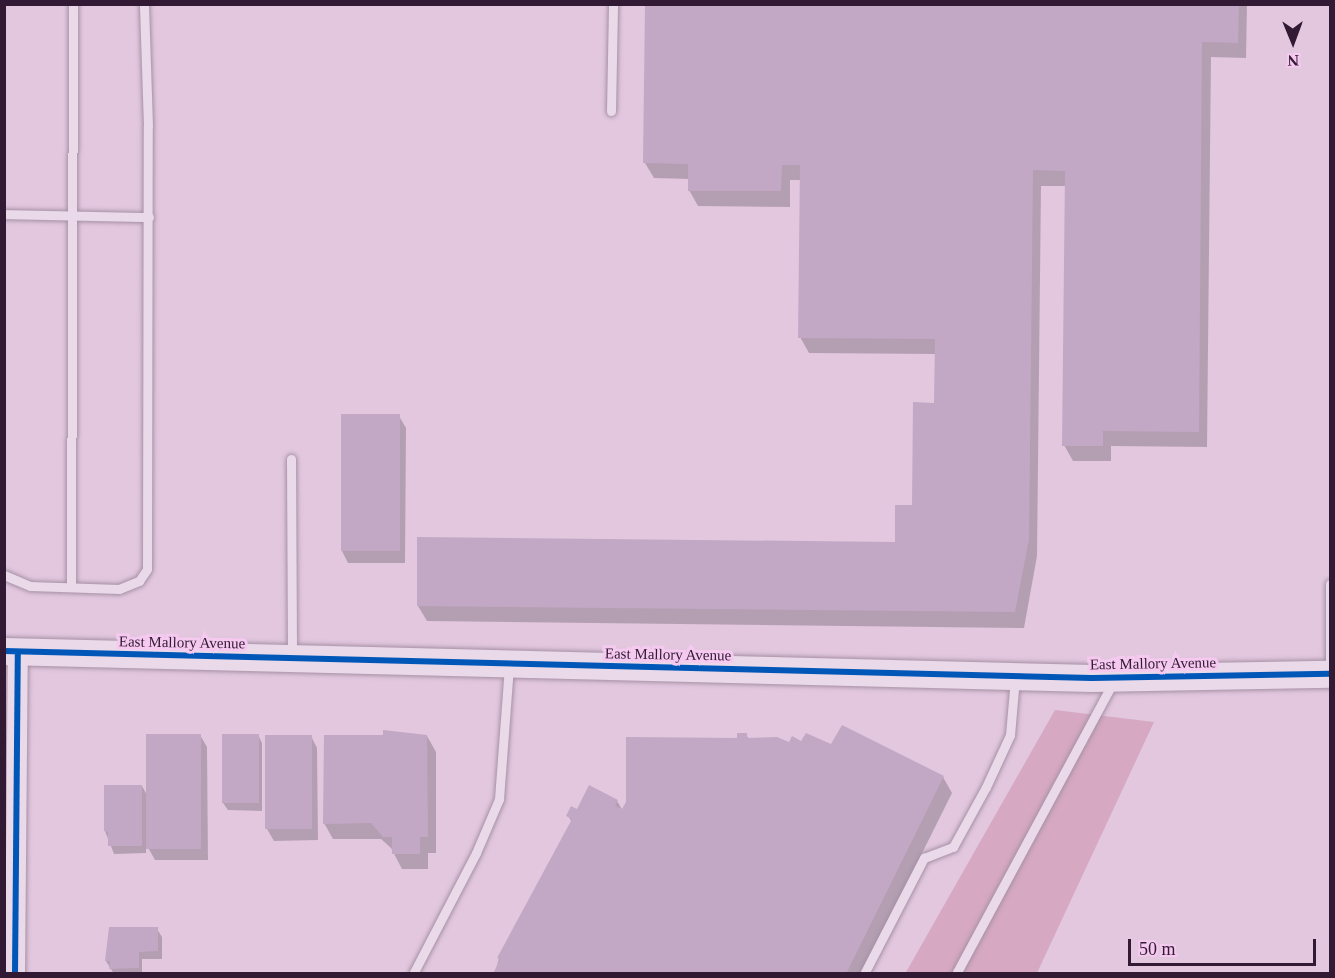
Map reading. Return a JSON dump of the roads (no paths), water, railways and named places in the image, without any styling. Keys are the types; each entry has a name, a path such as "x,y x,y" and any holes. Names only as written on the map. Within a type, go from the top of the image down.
{"main road":[{"name":"East Mallory Avenue","path":"11,651 1016,676 1330,674"}],"street":[{"path":"11,651 10,855 15,974"}],"lane":[{"path":"71,587 73,4"},
{"path":"4,575 30,586 119,589 139,581 147,568 149,217 144,4"},
{"path":"611,111 613,4"},
{"path":"4,214 149,217"},
{"path":"291,459 292,658"},
{"path":"1330,584 1330,674"},
{"path":"412,974 476,853 499,799 509,663"},
{"path":"864,974 924,858 953,847 986,787 1010,735 1016,676"},
{"path":"956,974 1115,677"}]}
